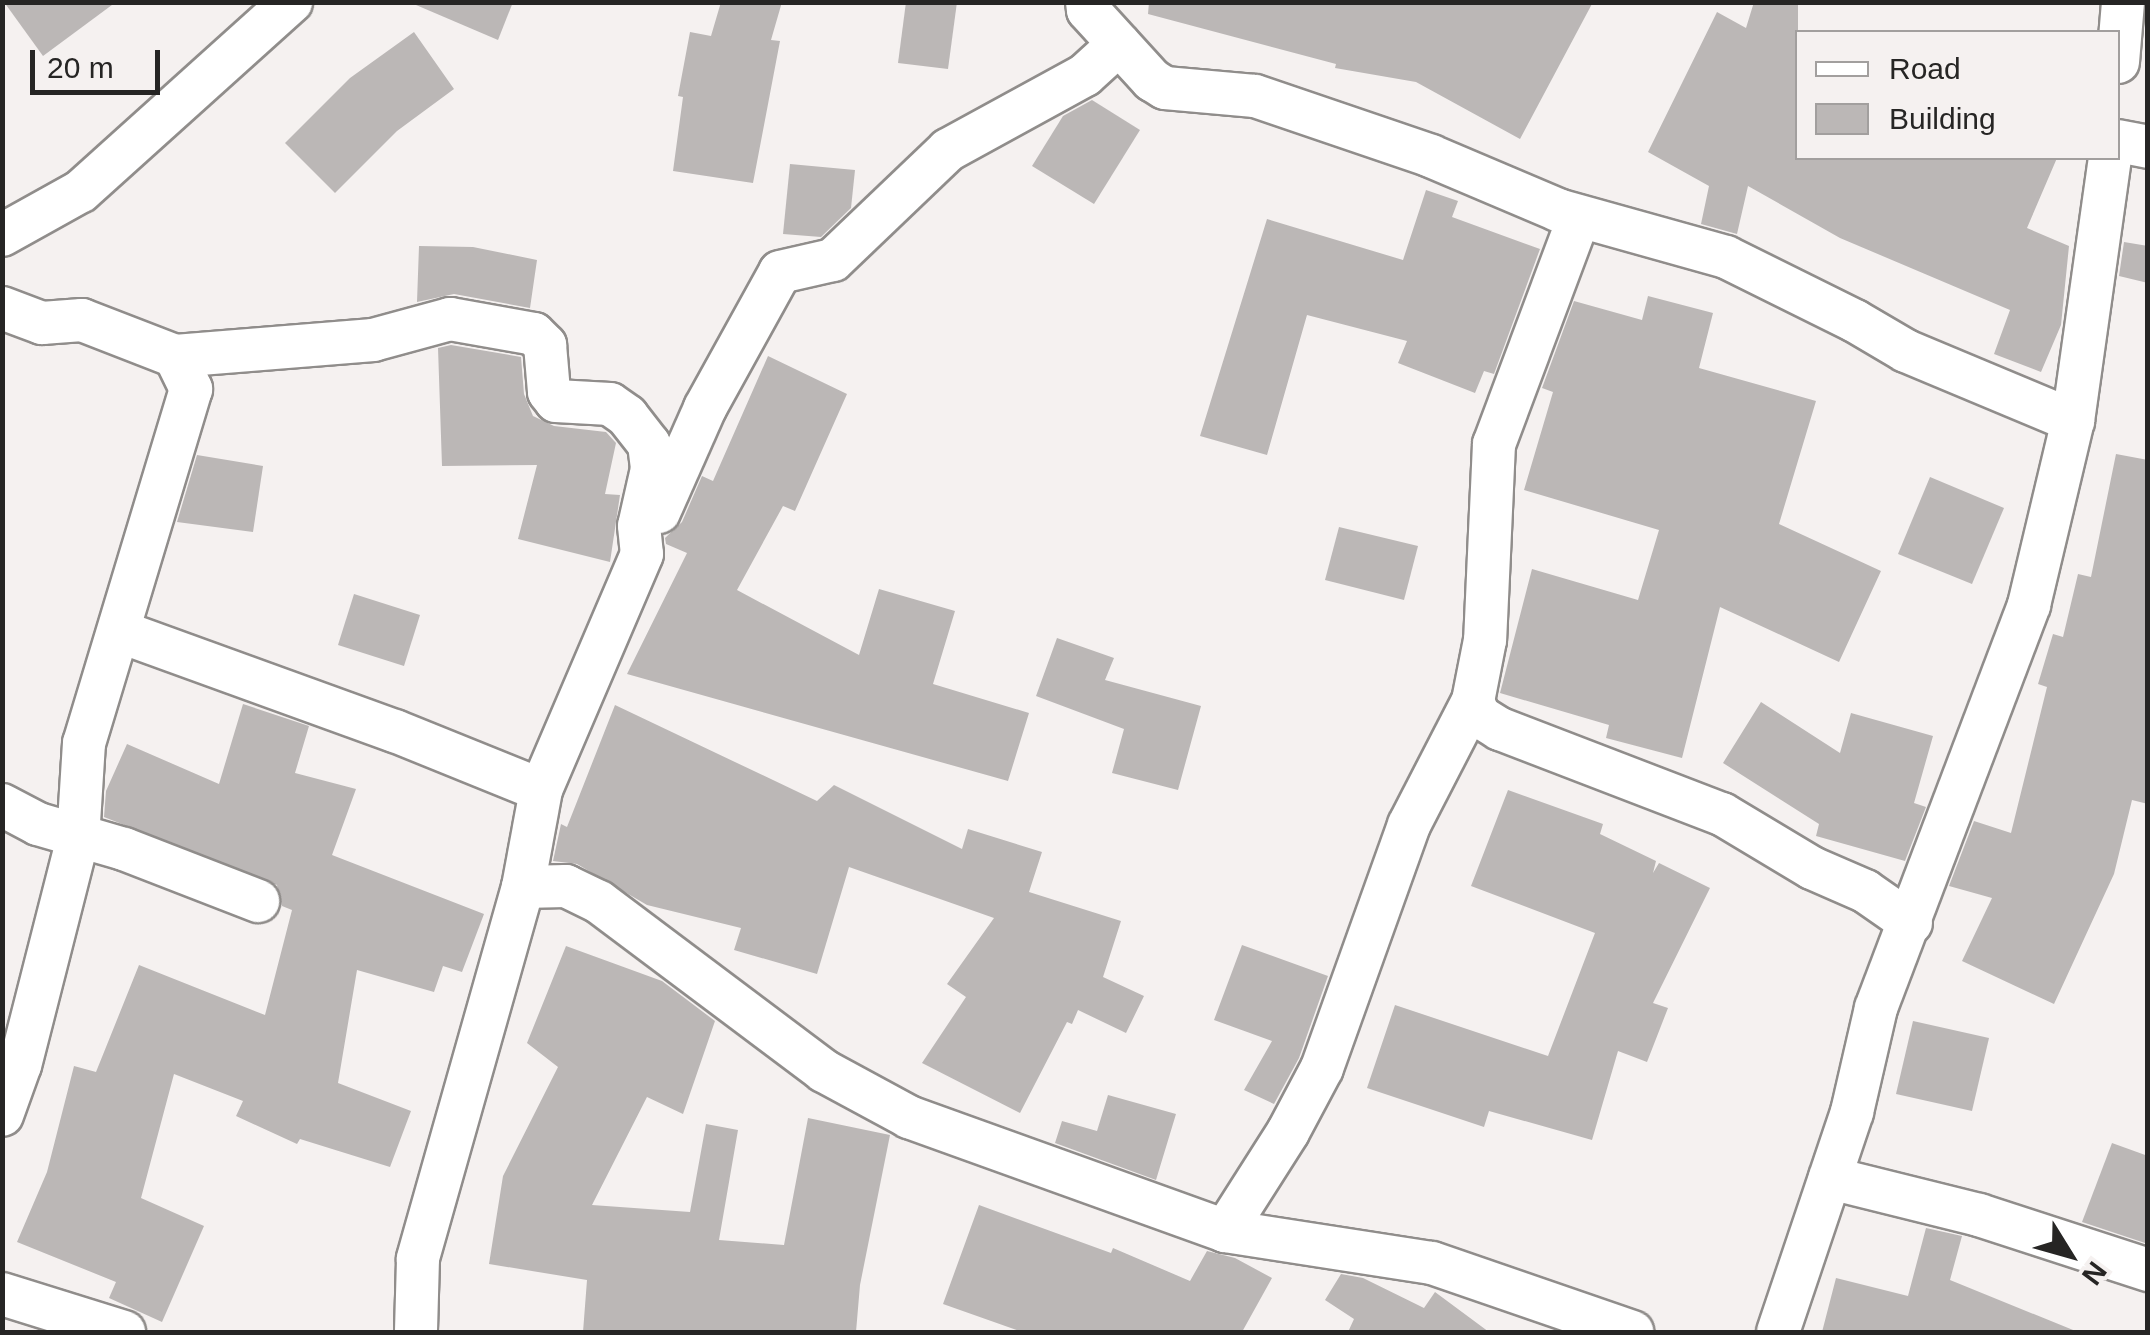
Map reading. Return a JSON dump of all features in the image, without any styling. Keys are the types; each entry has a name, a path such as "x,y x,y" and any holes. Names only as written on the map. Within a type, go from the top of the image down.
{"street":[{"path":"2,235 80,191 291,2"},
{"path":"1087,2 1119,44 1165,88 1255,96 1579,217 1726,257 1810,297 1906,352 2073,421"},
{"path":"2120,38 2123,2"},
{"path":"416,1332 418,1259 523,886 541,790 705,408 780,272 833,260 948,150 1084,75 1119,44"},
{"path":"2120,142 2148,147"},
{"path":"1778,1332 1852,1112 1876,1008 2029,606 2073,421 2110,160"},
{"path":"1225,1231 1288,1132 1322,1068 1409,826 1473,701 1484,640 1494,444 1579,217"},
{"path":"2,308 42,323 82,320 174,356 373,340 450,319 534,334 545,346 548,392 556,401 610,404 628,416 649,444 652,469 640,526 642,554"},
{"path":"2,1116 20,1065 78,838 84,743 121,632 190,389 174,356"},
{"path":"121,632 395,730 541,790"},
{"path":"1473,701 1480,716 1500,729 1722,814 1812,868 1865,890 1910,923"},
{"path":"2,805 78,838 124,850 258,902"},
{"path":"523,886 566,886 599,902 824,1071 909,1117 1225,1231 1432,1263 1632,1332"},
{"path":"1830,1178 1978,1215 2148,1270"},
{"path":"2,1294 124,1332"}],"building":[{"path":"4,2 116,2 43,56"},
{"path":"409,2 513,2 498,40"},
{"path":"721,2 782,2 771,40 780,41 753,183 673,171 683,97 678,96 690,32 711,36"},
{"path":"906,2 957,2 948,69 898,63"},
{"path":"1149,2 1593,2 1520,139 1416,82 1335,68 1336,64 1148,14"},
{"path":"1754,2 1798,2 1795,160 2056,160 2027,228 2069,246 2061,325 2041,372 1994,354 2010,310 1840,238 1748,186 1737,234 1701,224 1709,186 1648,152 1717,12 1746,28"},
{"path":"414,32 454,89 397,131 335,193 285,143 350,78"},
{"path":"1092,100 1140,130 1094,204 1032,166 1063,116"},
{"path":"790,164 855,170 851,208 821,237 783,234"},
{"path":"1426,190 1458,201 1452,217 1540,249 1494,374 1484,371 1475,393 1398,363 1407,341 1307,315 1267,455 1200,436 1267,219 1403,260"},
{"path":"2124,242 2148,246 2148,283 2119,276"},
{"path":"419,246 473,247 537,260 530,308 454,294 417,302"},
{"path":"1648,296 1713,313 1699,368 1816,401 1779,524 1881,571 1839,662 1720,607 1682,758 1606,738 1609,725 1500,693 1532,569 1638,600 1659,530 1524,490 1553,392 1542,388 1574,301 1642,320"},
{"path":"451,345 521,357 524,394 533,416 554,426 606,432 616,443 605,494 620,495 610,562 518,539 537,465 442,466 438,348"},
{"path":"768,356 847,394 795,511 783,506 737,590 859,655 879,589 955,611 933,684 1029,713 1008,781 627,674 687,553 666,544 665,538 682,522 702,476 713,481"},
{"path":"2116,454 2148,460 2148,804 2132,800 2114,874 2054,1004 1962,961 1992,898 1949,886 1974,821 2011,833 2047,687 2038,684 2053,634 2063,637 2078,574 2091,577"},
{"path":"197,455 263,466 253,532 177,522"},
{"path":"1930,477 2004,508 1972,584 1898,554"},
{"path":"1339,527 1418,546 1404,600 1325,580"},
{"path":"354,594 420,615 404,666 338,645"},
{"path":"1057,638 1114,658 1105,680 1201,706 1178,790 1112,773 1124,729 1036,696"},
{"path":"1761,702 1840,753 1851,713 1933,736 1914,803 1926,807 1905,861 1816,836 1819,824 1723,763"},
{"path":"243,704 309,726 295,773 356,789 332,855 484,914 462,972 443,966 434,992 357,970 338,1083 411,1111 390,1167 300,1139 297,1144 236,1116 243,1101 174,1074 141,1198 204,1226 162,1322 109,1298 116,1282 17,1242 47,1172 74,1066 96,1072 139,965 265,1015 292,910 282,906 277,885 104,817 106,791 127,744 219,784"},
{"path":"615,705 817,801 834,785 962,849 968,829 1042,852 1029,892 1121,921 1103,977 1144,996 1126,1033 1078,1010 1072,1024 1067,1022 1020,1113 922,1063 966,997 947,984 994,918 849,867 817,974 734,950 741,928 647,905 577,864 553,861 561,824 567,827"},
{"path":"1508,790 1603,824 1600,834 1656,861 1653,873 1659,863 1710,888 1653,1003 1668,1008 1647,1062 1618,1051 1592,1140 1489,1111 1484,1127 1367,1088 1395,1005 1548,1056 1595,933 1471,886"},
{"path":"1242,945 1328,976 1299,1058 1274,1104 1244,1090 1272,1041 1214,1020"},
{"path":"566,946 662,981 715,1021 683,1114 647,1097 592,1205 690,1212 706,1124 738,1130 719,1240 784,1245 808,1118 890,1135 860,1285 856,1332 583,1332 587,1280 489,1264 503,1176 558,1067 527,1043"},
{"path":"1913,1021 1989,1038 1972,1111 1896,1094"},
{"path":"1108,1095 1176,1114 1156,1180 1055,1143 1062,1121 1097,1131"},
{"path":"2112,1143 2148,1156 2148,1244 2082,1222"},
{"path":"979,1205 1111,1253 1113,1248 1190,1281 1207,1251 1235,1258 1272,1278 1242,1332 1022,1332 943,1304"},
{"path":"1926,1228 1962,1236 1950,1280 2078,1332 1822,1332 1836,1278 1908,1296"},
{"path":"1341,1274 1363,1278 1424,1308 1435,1292 1489,1332 1348,1332 1354,1319 1325,1300"}]}
